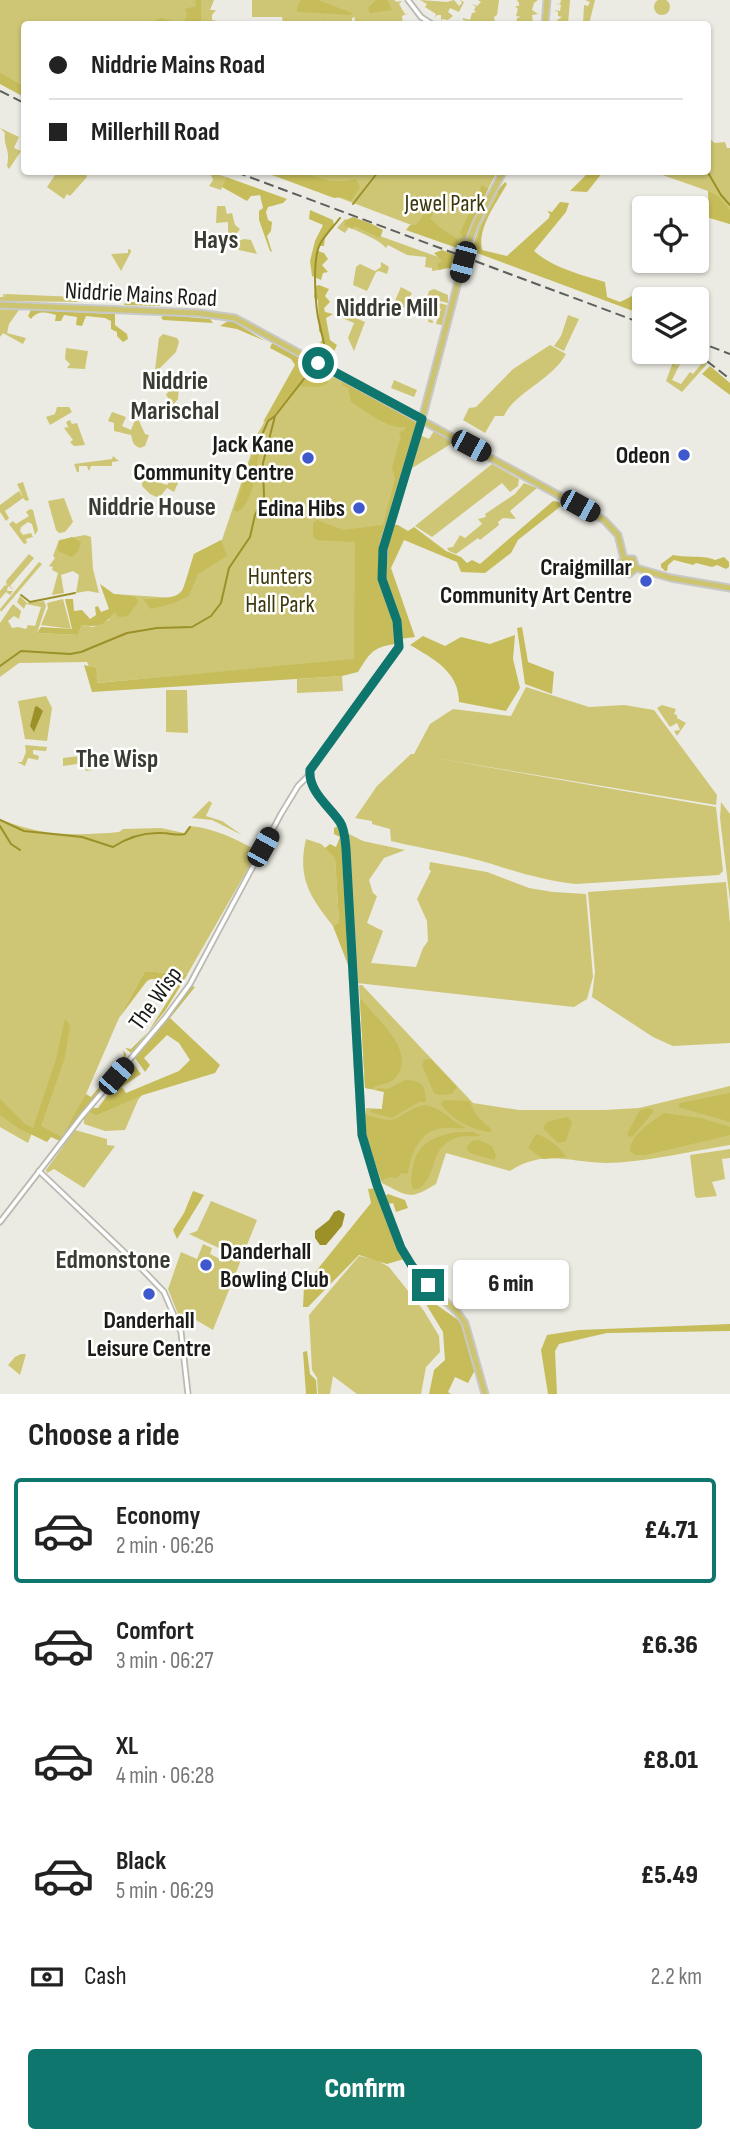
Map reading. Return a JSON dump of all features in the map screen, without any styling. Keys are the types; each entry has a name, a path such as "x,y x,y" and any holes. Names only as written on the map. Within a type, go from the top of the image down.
{"main road":[{"path":"545,21 547,0"},
{"path":"485,1394 465,1323 420,1276 401,1248 377,1185 362,1135 346,849 343,829 312,785 309,775 314,764 399,647 397,621 382,579 383,549 422,419 471,234 502,175"},
{"name":"Niddrie Mains Road","path":"0,305 188,312 233,317 604,520 618,535 624,558"},
{"path":"624,558 633,559 636,568 629,574 621,572 619,565 624,558"},
{"path":"636,568 671,578 730,588"}],"street":[{"path":"408,0 428,21"},
{"name":"The Wisp","path":"0,1222 190,984 275,825 298,786 309,775"},
{"path":"39,1171 164,1292 172,1305 181,1332 188,1394"}],"green space":[{"path":"662,-1 668,1 668,13 662,15 656,13 654,7 656,1"},
{"path":"0,0 214,0 210,10 216,10 212,20 217,20 213,21 21,21 21,84 0,72"},
{"path":"252,0 394,0 402,1 399,4 405,14 409,13 402,16 403,21 354,21 355,17 352,21 283,21 282,17 252,17"},
{"path":"420,0 454,0 459,6 462,3 460,0 464,2 459,12 450,8 448,12 453,16 441,21 441,15 435,18 436,14 425,7 427,4"},
{"path":"478,0 499,0 495,21 463,20 470,20 472,13 476,12 476,7 472,4 477,6 481,2"},
{"path":"517,0 538,0 532,10 538,14 532,15 533,21 516,21 521,17 516,16 518,9 515,6 519,6"},
{"path":"561,0 570,0 568,21 557,21 562,17 554,10 560,11 561,5 555,3 560,4"},
{"path":"585,0 595,0 590,21 583,21 584,5 588,6 590,2"},
{"path":"0,128 19,137 14,148 21,151 9,169 5,133"},
{"path":"711,140 715,143 725,142 727,148 730,148 730,224 709,218 708,191 663,175 711,175"},
{"path":"55,175 87,177 64,199 47,187"},
{"path":"211,175 226,177 221,190 209,186 213,180"},
{"name":"Jewel Park","path":"279,175 495,175 472,220 463,247"},
{"path":"497,191 498,194 480,230 477,253 471,253 479,227"},
{"path":"217,206 225,206 227,214 232,213 235,225 240,229 237,233 228,233 228,222 216,223"},
{"path":"345,219 377,235 458,264 456,274 450,268 432,271 432,268 425,267 426,257 407,255 388,245 386,248 349,227 345,233 337,228"},
{"path":"251,240 257,254 239,250 234,246 236,242"},
{"path":"128,249 131,252 121,271 111,254 128,253"},
{"path":"381,262 389,267 387,274 376,272 367,291 353,285 356,267 360,264 375,271 381,267"},
{"path":"401,287 412,293 404,308 394,303"},
{"path":"434,289 448,295 448,303 427,298 429,291"},
{"path":"3,294 3,298 6,294 77,297 79,302 0,301"},
{"path":"434,302 447,305 442,325 436,324 441,309 434,308 434,317 429,319 433,323 428,322 431,311 422,309 423,304 432,306"},
{"path":"0,309 19,310 9,324 7,333 26,338 23,344 3,333 0,337"},
{"path":"342,312 365,322 354,351 348,338 354,323 342,318"},
{"path":"568,315 579,319 564,351 554,346 561,336"},
{"path":"163,334 177,338 179,342 176,352 157,371 159,338"},
{"path":"550,345 566,354 560,363 516,400 504,416 495,416 485,433 463,420 469,408 476,407 513,369"},
{"path":"66,348 88,351 85,369 67,368 70,364 65,359"},
{"name":"Hunters Hall Park","path":"301,358 416,421 417,427 354,660 96,683 87,662 19,663 0,677 0,623 13,604 21,611 19,619 14,616 8,621 12,628 26,629 28,625 35,626 41,607 26,604 24,609 17,602 20,596 27,603 44,601 46,606 37,633 78,635 82,625 93,627 109,620 114,594 174,598 182,592 194,554 222,540 258,433"},
{"path":"672,364 680,364 672,380 681,384 690,372 693,374 701,364 707,364 682,392 666,381"},
{"path":"394,380 417,390 414,397 391,388"},
{"path":"175,382 179,383 178,399 173,405 166,395"},
{"path":"57,407 69,407 72,412 50,425 46,417 55,414"},
{"path":"112,412 126,417 122,426 131,430 135,420 139,421 145,434 149,435 145,446 137,447 131,435 114,431 114,423 108,421"},
{"path":"70,420 72,424 77,423 85,445 74,446 70,442 73,440 64,428 69,429 66,422"},
{"path":"434,431 454,442 409,470 420,435 429,439"},
{"path":"113,456 119,461 112,462 112,466 91,466 89,471 87,466 79,466 77,472 74,464 112,459"},
{"path":"492,464 519,479 518,486 510,492 502,483 432,537 415,526"},
{"path":"143,477 167,485 171,479 178,483 174,492 167,488 159,498 142,486"},
{"path":"23,482 29,500 23,498 5,511 9,518 6,521 0,512 0,505 19,491 23,497 17,484"},
{"path":"524,483 537,488 510,511 516,519 503,518 498,522 499,525 480,540 478,538 456,554 449,551 447,548 453,547 460,535 465,538 482,524 478,519 486,517 485,514 515,494"},
{"path":"64,498 73,522 65,532 59,533 48,501"},
{"path":"33,510 38,530 35,535 32,524 28,522 21,527 23,535 31,533 33,537 26,539 27,543 24,544 9,524 13,521 16,524 29,516 26,512"},
{"path":"85,535 91,537 93,569 99,593 76,593 79,575 73,571 61,575 64,593 52,595 58,573 49,566 55,558 53,556 59,540"},
{"path":"29,554 34,558 10,586 14,590 8,586 7,591 13,591 10,595 6,592 0,599 0,591 7,586 6,581"},
{"path":"39,562 42,564 1,612 0,609"},
{"path":"63,599 71,629 41,625 48,608 47,603"},
{"path":"342,676 343,691 297,693 297,679"},
{"path":"526,687 589,707 624,705 654,710 717,795 716,805 429,757 716,807 723,871 719,875 565,883 467,857 391,841 390,829 372,824 372,821 355,818 377,786 414,754 430,724 453,709 511,716"},
{"path":"166,690 187,690 188,733 166,732"},
{"path":"46,696 52,708 47,741 25,739 18,701"},
{"path":"662,705 676,709 674,714 686,723 677,736 674,731 680,730 677,723 670,727 657,708"},
{"path":"25,745 47,747 46,751 33,750 33,754 39,756 38,760 28,758 25,766 17,762 22,762 26,752"},
{"path":"81,750 83,759 93,758 93,765 87,767 92,770 86,771 84,763 63,766 63,758 80,756"},
{"path":"209,801 212,803 206,816 222,821 242,835 212,820 192,818"},
{"path":"721,802 730,814 730,901 720,818"},
{"path":"0,819 44,832 73,834 161,828 184,833 189,826 198,827 225,835 258,851 187,975 145,971 119,1018 83,1101 60,1141 34,1128 28,1143 0,1127"},
{"path":"347,833 363,841 405,850 384,858 369,880 373,893 377,896 367,923 383,931 371,963 416,967 428,941 427,921 417,899 431,871 430,862 487,872 529,888 586,894 593,977 587,999 574,1007 357,983"},
{"path":"306,839 321,844 335,857 339,922 333,926 318,906 308,886 303,865"},
{"path":"726,882 730,924 730,1043 673,1046 653,1037 592,997 595,972 588,892"},
{"path":"359,985 362,985 473,1103 519,1110 639,1108 730,1086 730,1145 619,1162 556,1158 534,1160 510,1171 446,1153 436,1184 420,1193 404,1194 382,1183 365,1133 366,1108 382,1109 384,1092 365,1088"},
{"path":"142,1095 125,1130 105,1131 84,1124 84,1118 89,1112 96,1116"},
{"path":"75,1130 107,1139 107,1145 115,1146 84,1188 54,1169 47,1173 46,1170"},
{"path":"730,1149 730,1158 722,1159 725,1179 712,1182 717,1196 697,1198 690,1155"},
{"path":"211,1201 257,1220 213,1330 184,1313 183,1319 180,1319 168,1289 181,1252 197,1259 203,1244 212,1248 210,1254 220,1259 223,1250 189,1234 197,1231"},
{"path":"359,1256 377,1260 389,1267 424,1311 439,1336 440,1352 426,1367 421,1394 357,1394 333,1376 330,1394 318,1394 317,1378 312,1370 309,1315"},
{"path":"21,1354 26,1354 20,1375 8,1365"}],"shaded area":[{"path":"195,0 201,0 201,21 185,21 185,9 196,6"},
{"path":"301,0 318,0 352,13 297,12"},
{"path":"376,0 387,0 392,10 370,13 368,8"},
{"path":"0,72 21,84 21,95 0,84"},
{"path":"272,175 309,175 333,181 356,179 360,187 351,201 342,197 334,198"},
{"path":"586,175 601,175 587,192 570,191"},
{"path":"226,177 287,199 283,203 268,207 266,212 268,220 272,222 267,236 272,252 259,220 259,211 263,208 260,195 251,196 247,201 222,187"},
{"path":"505,182 507,184 485,224 482,250 507,256 549,218 547,211 552,212 560,202 569,203 566,212 534,251 577,274 605,282 607,297 620,302 632,296 632,311 477,253 478,238 497,191"},
{"path":"482,185 488,189 465,239 460,233"},
{"path":"708,191 718,196 730,210 730,224 709,218"},
{"path":"430,206 433,213 430,219 456,238 460,249 406,230 410,225 416,225"},
{"path":"310,210 333,220 334,226 325,238 324,246 319,246 318,251 324,253 328,259 322,265 328,272 323,273 321,280 312,276 310,261 323,225 309,219"},
{"path":"353,217 383,230 380,238 355,226 352,229 344,225 346,220"},
{"path":"442,250 460,257 455,273 448,267 439,270 437,264 442,261 434,253"},
{"path":"316,286 329,289 325,296 330,302 324,308 325,312 333,314 326,318 330,340 337,345 329,362 310,353 323,337 319,331 318,300 314,297"},
{"path":"127,300 166,301 161,306 124,305"},
{"path":"31,310 115,314 115,325 127,334 128,339 123,342 117,332 111,329 111,321 105,318 86,316 82,326 76,325 77,317 64,315 61,321 55,321 56,315 46,313 36,314 31,319 28,316"},
{"path":"166,315 210,319 213,323 163,320 161,317"},
{"path":"233,321 265,341 237,329 220,326"},
{"path":"272,343 331,374 327,384 317,387 300,386 271,419 263,422 295,365 291,359 270,348"},
{"path":"710,366 730,383 730,395 702,374"},
{"path":"344,381 414,421 416,426 388,524 398,525 408,531 414,527 467,563 472,560 480,564 553,501 559,502 561,506 518,540 511,553 485,573 461,572 457,562 404,540 391,568 415,637 400,639 396,644 377,649 358,672 342,676 92,692 84,665 96,668 97,683 354,659 355,542 317,540 313,536 313,523 317,520 343,530 383,525 395,479 392,467 401,437 399,433 406,429 384,422 351,402 348,388 342,385"},
{"path":"255,447 259,453 253,485 243,508 237,512 234,510"},
{"path":"72,537 81,542 72,557 58,551 59,541"},
{"path":"221,540 227,556 198,574 189,596 151,609 143,599 169,597 181,592 194,554"},
{"path":"673,555 715,560 724,557 729,562 729,567 726,569 717,565 712,567 696,563 693,565 674,560 665,571 661,564"},
{"path":"100,584 114,594 136,597 138,602 128,616 119,617 114,612 101,624 82,625 78,635 37,633 41,627 72,629 65,599 73,599 74,611 82,610 90,619 96,615 95,607 98,606 101,612 109,609"},
{"path":"522,627 528,662 554,672 552,694 525,684 517,628"},
{"path":"515,635 513,659 520,688 506,711 459,702 455,682 450,674 436,661 410,645 423,636 445,646 461,637 490,644"},
{"path":"37,706 43,711 34,732 30,726"},
{"path":"338,826 347,872 348,965 333,926 339,922 335,858 325,848 330,844 336,847 340,837 334,834 334,828"},
{"path":"145,971 187,975 165,1011 148,1032 178,985 175,980 147,981 119,1018"},
{"path":"192,986 195,987 170,1018 220,1065 215,1073 143,1095 96,1116 89,1112 98,1108 132,1062 141,1074 122,1087 126,1093 179,1071 190,1060 179,1043 167,1035 144,1058 150,1065 145,1072 135,1058"},
{"path":"360,998 392,1035 401,1056 401,1067 396,1077 372,1089 365,1088"},
{"path":"65,1019 70,1025 65,1057 41,1126 62,1137 86,1094 91,1097 124,1056 123,1050 126,1060 60,1141 51,1137 47,1142 20,1129 0,1115 0,1099 25,1124 33,1128 56,1059"},
{"path":"148,1032 131,1053 125,1048 131,1049"},
{"path":"431,1059 457,1087 452,1094 434,1093 422,1065 424,1060"},
{"path":"405,1080 422,1085 426,1102 419,1102 392,1118 370,1112 372,1109 382,1109 384,1092 376,1090 378,1088 388,1089"},
{"path":"730,1093 730,1122 678,1107 680,1103"},
{"path":"444,1100 469,1101 477,1116 492,1130 490,1132 476,1129 462,1123 441,1104"},
{"path":"424,1105 435,1108 466,1128 444,1128 430,1132 416,1147 408,1174 401,1173 397,1178 390,1177 381,1181 365,1133 365,1114 387,1120 394,1119"},
{"path":"650,1108 654,1111 633,1136 629,1137 627,1134 640,1110"},
{"path":"664,1113 701,1118 730,1127 730,1135 646,1155 635,1155 630,1151 634,1139 642,1129"},
{"path":"567,1117 572,1122 566,1141 558,1143 543,1128 547,1122"},
{"path":"459,1132 474,1132 481,1136 459,1137 445,1144 425,1183 419,1189 413,1189 411,1175 419,1151 429,1141"},
{"path":"536,1134 553,1143 566,1157 543,1159 528,1148"},
{"path":"479,1140 492,1146 496,1156 494,1160 470,1153 466,1148 472,1141"},
{"path":"376,1188 404,1259 387,1264 359,1255 308,1307 303,1307 304,1286 371,1203 368,1189"},
{"path":"193,1191 204,1195 177,1239 173,1230"},
{"path":"388,1194 405,1200 408,1208 396,1212 393,1203 388,1204 385,1196"},
{"path":"339,1210 345,1214 342,1226 326,1245 320,1245 315,1238 315,1231"},
{"path":"415,1275 434,1303 461,1322 475,1370 468,1383 455,1377 448,1392 451,1394 429,1394 434,1370 445,1360 443,1332 410,1278"},
{"path":"730,1324 730,1331 607,1333 559,1344 555,1351 557,1394 548,1394 541,1350 547,1335 579,1330"},
{"path":"307,1351 310,1374 316,1380 317,1394 306,1394 303,1352"}],"waterway":[{"path":"353,204 376,175"},
{"path":"709,175 730,205"},
{"path":"325,357 315,284 317,251 340,218"},
{"path":"258,444 268,421 275,416 307,375 316,373"},
{"path":"0,666 21,651 70,654 81,652 127,633 157,628 192,627 211,616 221,603 229,568 250,537 255,515 264,497 263,463 275,416"},
{"path":"21,595 30,602 75,593"},
{"path":"0,820 24,831 82,837 113,847 143,834 185,834 190,827"},
{"path":"0,826 11,844 20,850"}],"railway":[{"path":"0,91 21,102"},
{"path":"244,175 632,320"},
{"path":"709,346 730,354"},
{"path":"709,363 730,379"}],"place":[{"name":"Odeon","path":"684,455"},
{"name":"Jack Kane Community Centre","path":"308,458"},
{"name":"Edina Hibs","path":"359,508"},
{"name":"Craigmillar Community Art Centre","path":"646,581"},
{"name":"Danderhall Bowling Club","path":"206,1265"},
{"name":"Danderhall Leisure Centre","path":"149,1294"}],"district":[{"name":"Hays","path":"216,239"},
{"name":"Niddrie Mill","path":"387,307"},
{"name":"Niddrie Marischal","path":"175,395"},
{"name":"Niddrie House","path":"152,506"},
{"name":"The Wisp","path":"117,758"},
{"name":"Edmonstone","path":"113,1259"}],"route":[{"path":"318,363 422,419 383,549 382,579 397,621 399,647 309,775 312,785 343,829 346,849 362,1135 377,1185 401,1248 428,1285"}]}
